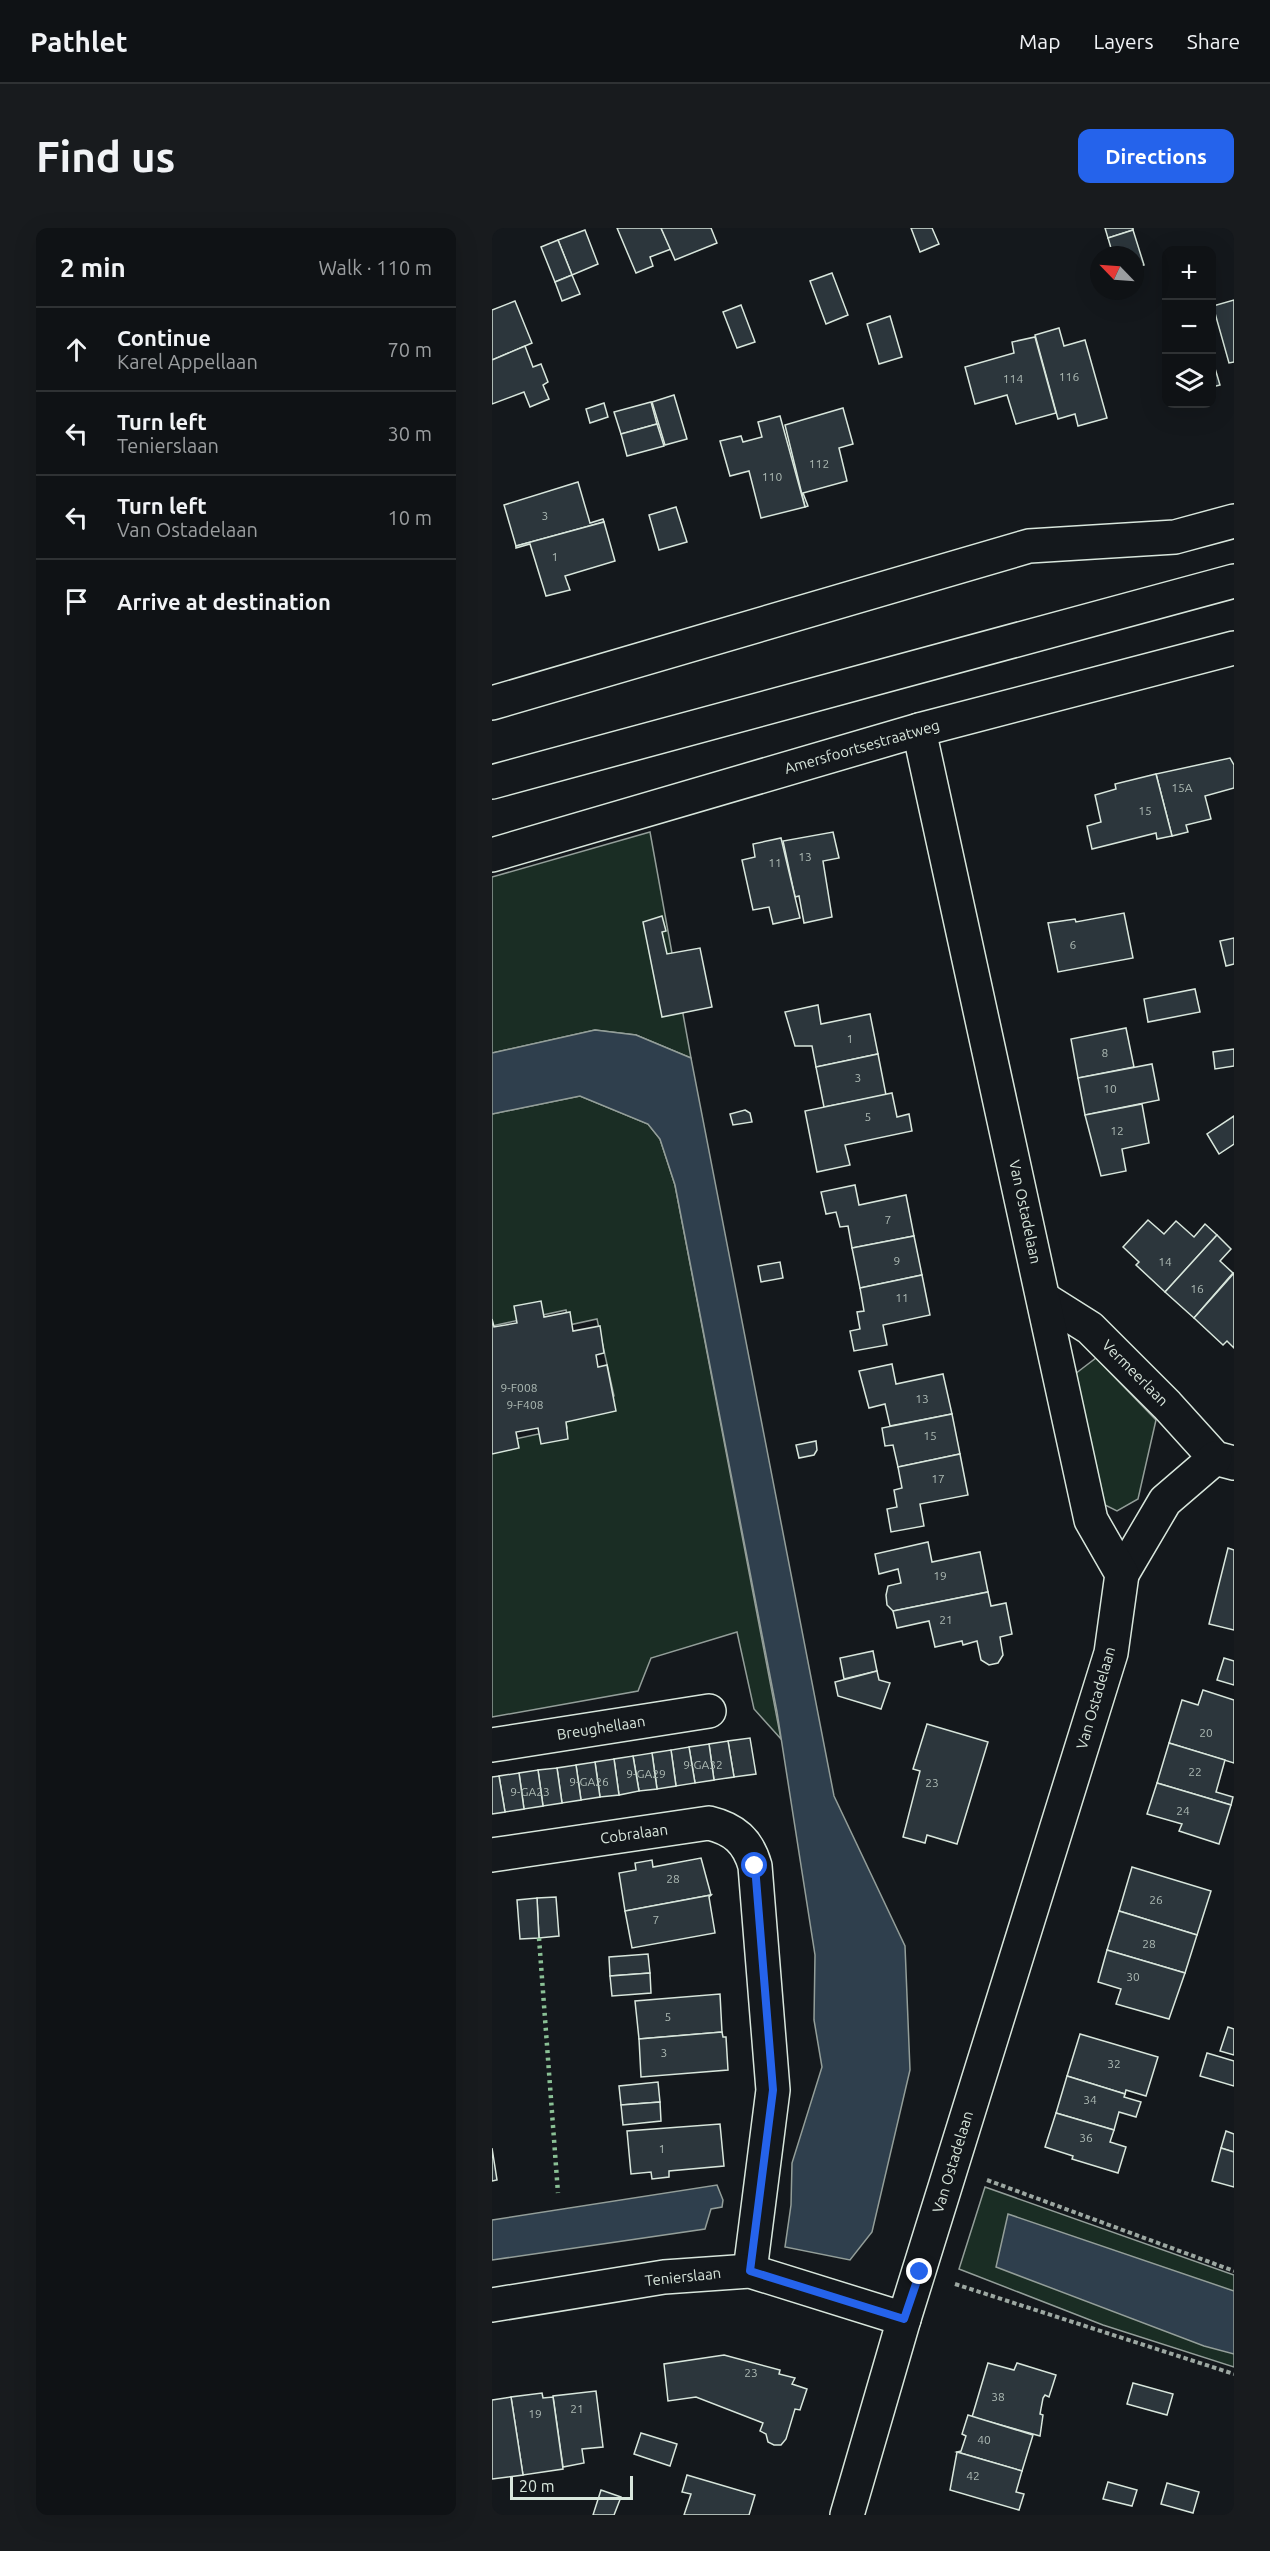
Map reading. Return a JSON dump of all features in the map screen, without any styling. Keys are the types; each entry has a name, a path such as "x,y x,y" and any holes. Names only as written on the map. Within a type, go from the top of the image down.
{"street":[{"path":"492,703 1029,546 1175,537 1234,521"},
{"path":"492,782 1234,581"},
{"name":"Amersfoortsestraatweg","path":"492,855 919,730 1234,648"},
{"name":"Van Ostadelaan","path":"847,2515 904,2319 1111,1653 1122,1575 1090,1520 919,730"},
{"name":"Vermeerlaan","path":"1044,1299 1090,1328 1225,1461 1165,1501 1122,1575"},
{"name":"Breughellaan","path":"492,1745 710,1711"},
{"name":"Cobralaan","path":"492,1855 709,1823 734,1832 744,1842 755,1866 773,2090 750,2271"},
{"name":"Tenierslaan","path":"492,2305 664,2277 750,2271 904,2319"}],"path":[{"path":"951,2167 1234,2271"},
{"path":"920,2272 1234,2374"}],"green space":[{"path":"650,832 691,1058 636,1035 595,1030 492,1053 492,877"},
{"path":"580,1096 648,1124 660,1139 675,1185 781,1739 754,1709 737,1632 651,1658 638,1691 492,1717 492,1444 567,1428 563,1408 614,1396 597,1319 569,1325 566,1310 492,1326 492,1114"},
{"path":"1096,1358 1156,1420 1138,1499 1117,1511 1101,1503 1075,1374"},
{"path":"985,2187 1234,2275 1234,2367 1103,2325 959,2269"}],"water":[{"path":"595,1030 636,1035 691,1058 834,1796 905,1946 910,2070 872,2232 850,2260 785,2247 791,2205 792,2163 822,2067 814,2020 815,1955 777,1712 675,1185 660,1139 648,1124 580,1096 492,1114 492,1053"},
{"path":"717,2185 723,2200 722,2207 711,2209 705,2229 492,2260 492,2220"},
{"path":"1008,2214 1234,2291 1234,2354 1204,2346 996,2267"}],"building":[{"path":"617,228 661,228 671,249 650,257 653,266 636,273"},
{"path":"661,228 711,228 717,243 675,260"},
{"path":"911,228 932,228 939,244 920,252"},
{"path":"1105,228 1133,228 1133,230 1108,238"},
{"path":"585,230 598,264 572,275 558,240"},
{"path":"1133,230 1138,246 1110,246 1108,238"},
{"path":"558,240 572,275 555,282 541,247"},
{"path":"832,273 848,315 826,324 810,281"},
{"path":"572,275 580,294 562,301 555,282"},
{"path":"1234,300 1234,362 1229,363 1216,317 1216,305"},
{"path":"515,301 532,343 492,360 492,310"},
{"path":"741,305 755,342 737,348 723,312"},
{"path":"890,316 902,357 879,364 867,324"},
{"path":"1059,328 1064,346 1085,340 1107,418 1078,426 1075,414 1058,419 1035,335"},
{"path":"1035,337 1056,413 1016,424 1007,395 975,404 965,367 1014,353 1012,342"},
{"path":"525,346 533,367 541,364 548,382 543,385 549,399 530,407 524,392 492,404 492,360"},
{"path":"1216,372 1220,385 1216,386"},
{"path":"674,395 687,439 665,445 652,402"},
{"path":"651,402 657,424 621,434 614,412"},
{"path":"604,403 608,417 590,423 586,409"},
{"path":"843,408 853,444 839,448 847,481 803,493 808,506 805,507 785,425"},
{"path":"780,416 805,507 761,518 749,471 730,476 720,441 741,436 743,442 762,437 758,422"},
{"path":"657,424 664,446 627,456 621,434"},
{"path":"578,482 590,523 603,519 604,522 516,546 504,505"},
{"path":"676,507 687,542 659,550 649,515"},
{"path":"604,522 615,561 565,576 570,590 546,596 530,544 516,548 516,546"},
{"path":"1230,758 1234,765 1234,788 1205,796 1211,819 1186,825 1188,832 1172,836 1156,774"},
{"path":"1156,774 1172,836 1157,839 1156,833 1092,849 1087,826 1101,822 1095,795 1116,789 1115,784"},
{"path":"833,832 839,858 823,861 832,917 804,923 799,896 795,897 783,841"},
{"path":"781,838 800,918 773,924 769,907 753,910 742,860 755,857 753,844"},
{"path":"1124,913 1133,958 1058,972 1048,923 1075,919 1076,922"},
{"path":"662,916 666,931 662,932 667,954 700,948 712,1007 662,1017 643,922"},
{"path":"1234,938 1234,964 1226,966 1220,941"},
{"path":"1195,989 1200,1012 1148,1022 1144,999"},
{"path":"818,1005 821,1024 870,1014 878,1054 816,1067 812,1046 795,1046 785,1012"},
{"path":"1126,1028 1134,1067 1078,1078 1071,1039"},
{"path":"1234,1049 1234,1066 1215,1069 1213,1052"},
{"path":"878,1054 886,1095 824,1107 816,1067"},
{"path":"1152,1064 1159,1100 1085,1115 1078,1078"},
{"path":"892,1093 897,1117 909,1114 912,1131 845,1145 850,1165 817,1172 805,1111"},
{"path":"1142,1104 1149,1143 1122,1149 1126,1171 1101,1176 1085,1115"},
{"path":"745,1110 750,1113 752,1122 733,1125 730,1114"},
{"path":"1234,1116 1234,1144 1219,1154 1207,1134"},
{"path":"855,1185 859,1205 906,1195 914,1236 852,1248 848,1226 840,1227 836,1212 826,1214 821,1192"},
{"path":"1148,1220 1164,1234 1176,1221 1194,1237 1205,1224 1217,1235 1165,1292 1136,1265 1139,1262 1123,1247"},
{"path":"1217,1235 1231,1249 1220,1261 1233,1273 1194,1318 1165,1292"},
{"path":"914,1236 922,1275 860,1288 852,1248"},
{"path":"780,1262 783,1278 761,1282 758,1266"},
{"path":"1234,1273 1234,1348 1227,1341 1223,1345 1194,1318"},
{"path":"922,1275 930,1315 883,1325 887,1345 854,1351 850,1331 860,1329 857,1312 864,1311 860,1288"},
{"path":"541,1301 544,1317 570,1312 573,1331 600,1326 604,1353 596,1355 598,1367 607,1365 616,1411 566,1422 568,1439 541,1444 538,1428 516,1432 519,1448 492,1454 492,1319 494,1327 517,1323 514,1306"},
{"path":"892,1364 896,1384 943,1374 952,1414 890,1426 885,1404 869,1408 859,1371"},
{"path":"952,1414 960,1454 898,1467 893,1445 885,1446 882,1428"},
{"path":"816,1441 817,1450 814,1455 799,1458 796,1445"},
{"path":"960,1454 968,1495 920,1504 924,1526 891,1532 887,1509 897,1507 894,1490 902,1488 898,1467"},
{"path":"928,1542 932,1562 980,1552 988,1592 893,1611 887,1605 886,1595 888,1586 901,1583 898,1569 879,1574 875,1554"},
{"path":"1228,1548 1234,1550 1234,1630 1209,1624"},
{"path":"988,1592 991,1606 1006,1603 1012,1634 1000,1637 1003,1655 998,1663 989,1665 981,1660 977,1641 963,1645 962,1641 935,1647 929,1621 897,1628 893,1611"},
{"path":"873,1651 877,1671 844,1679 840,1658"},
{"path":"1224,1658 1234,1661 1234,1685 1217,1680"},
{"path":"877,1671 879,1680 890,1683 881,1709 838,1696 835,1682"},
{"path":"1203,1690 1234,1700 1234,1763 1169,1743 1182,1700 1198,1705"},
{"path":"927,1724 988,1742 957,1844 927,1835 925,1843 903,1837 920,1771 913,1769"},
{"path":"750,1738 756,1774 734,1777 728,1741"},
{"path":"728,1741 734,1777 714,1780 709,1744"},
{"path":"1169,1743 1225,1760 1216,1792 1233,1797 1231,1805 1157,1783"},
{"path":"709,1744 714,1780 695,1783 689,1747"},
{"path":"689,1747 695,1783 676,1786 671,1750"},
{"path":"671,1750 676,1786 657,1789 652,1753"},
{"path":"652,1753 657,1789 639,1791 633,1756"},
{"path":"633,1756 639,1791 619,1795 614,1759"},
{"path":"614,1759 619,1795 600,1797 595,1762"},
{"path":"595,1762 600,1797 581,1800 576,1765"},
{"path":"576,1765 581,1800 562,1803 557,1768"},
{"path":"557,1768 562,1803 543,1806 538,1770"},
{"path":"538,1770 543,1806 524,1809 519,1773"},
{"path":"519,1773 524,1809 505,1812 499,1776"},
{"path":"499,1776 505,1812 492,1814 492,1777"},
{"path":"1157,1783 1231,1805 1219,1844 1179,1831 1182,1824 1147,1814"},
{"path":"701,1858 711,1895 625,1911 619,1873 636,1870 635,1863 652,1860 653,1867"},
{"path":"1132,1867 1211,1891 1197,1935 1119,1911"},
{"path":"711,1895 709,1897 715,1933 632,1948 625,1911"},
{"path":"556,1897 559,1936 539,1938 537,1898"},
{"path":"537,1898 539,1938 520,1939 517,1900"},
{"path":"1119,1911 1197,1935 1185,1973 1107,1950"},
{"path":"1107,1950 1185,1973 1169,2019 1116,2004 1121,1989 1098,1982"},
{"path":"648,1954 650,1973 610,1976 609,1957"},
{"path":"650,1973 651,1993 612,1996 610,1976"},
{"path":"720,1994 722,2032 639,2039 635,2001"},
{"path":"1228,2027 1234,2029 1234,2055 1220,2051"},
{"path":"722,2032 723,2037 726,2037 728,2070 641,2077 639,2039"},
{"path":"1080,2034 1158,2057 1146,2096 1126,2090 1125,2094 1067,2076"},
{"path":"1207,2053 1234,2061 1234,2086 1200,2076"},
{"path":"1067,2076 1125,2094 1124,2097 1141,2102 1136,2117 1119,2112 1114,2130 1056,2113"},
{"path":"658,2082 660,2102 621,2105 619,2086"},
{"path":"660,2102 661,2121 623,2125 621,2105"},
{"path":"1056,2113 1114,2130 1110,2142 1126,2147 1118,2173 1072,2159 1073,2156 1045,2147"},
{"path":"720,2124 724,2166 669,2171 669,2177 652,2179 651,2172 631,2174 627,2131"},
{"path":"1226,2131 1234,2134 1234,2152 1221,2148"},
{"path":"492,2148 497,2180 492,2181"},
{"path":"1221,2148 1234,2152 1234,2187 1212,2181"},
{"path":"724,2355 780,2370 779,2374 795,2378 792,2384 807,2389 800,2410 795,2409 786,2439 781,2445 768,2442 766,2434 760,2431 763,2423 696,2397 668,2401 664,2364"},
{"path":"988,2363 1014,2370 1017,2363 1056,2375 1049,2397 1045,2395 1043,2398 1040,2436 972,2417"},
{"path":"1133,2383 1173,2394 1167,2415 1127,2404"},
{"path":"596,2391 603,2447 582,2449 584,2463 563,2467 553,2396"},
{"path":"542,2393 543,2398 553,2397 563,2469 523,2475 511,2397"},
{"path":"511,2397 523,2475 492,2479 492,2400"},
{"path":"968,2415 1033,2435 1022,2471 957,2452 961,2451 966,2436 962,2434"},
{"path":"641,2433 677,2444 670,2466 634,2454"},
{"path":"957,2452 1022,2471 1016,2492 1024,2494 1019,2510 950,2490"},
{"path":"687,2475 755,2495 749,2515 684,2515 691,2494 682,2492"},
{"path":"1108,2482 1137,2490 1132,2506 1103,2499"},
{"path":"1167,2483 1199,2492 1193,2513 1161,2504"},
{"path":"601,2490 621,2497 614,2515 593,2515"}],"hedge":[{"path":"539,1938 558,2193"}],"route":[{"path":"755,1866 773,2090 750,2271 904,2319 920,2272"}]}
